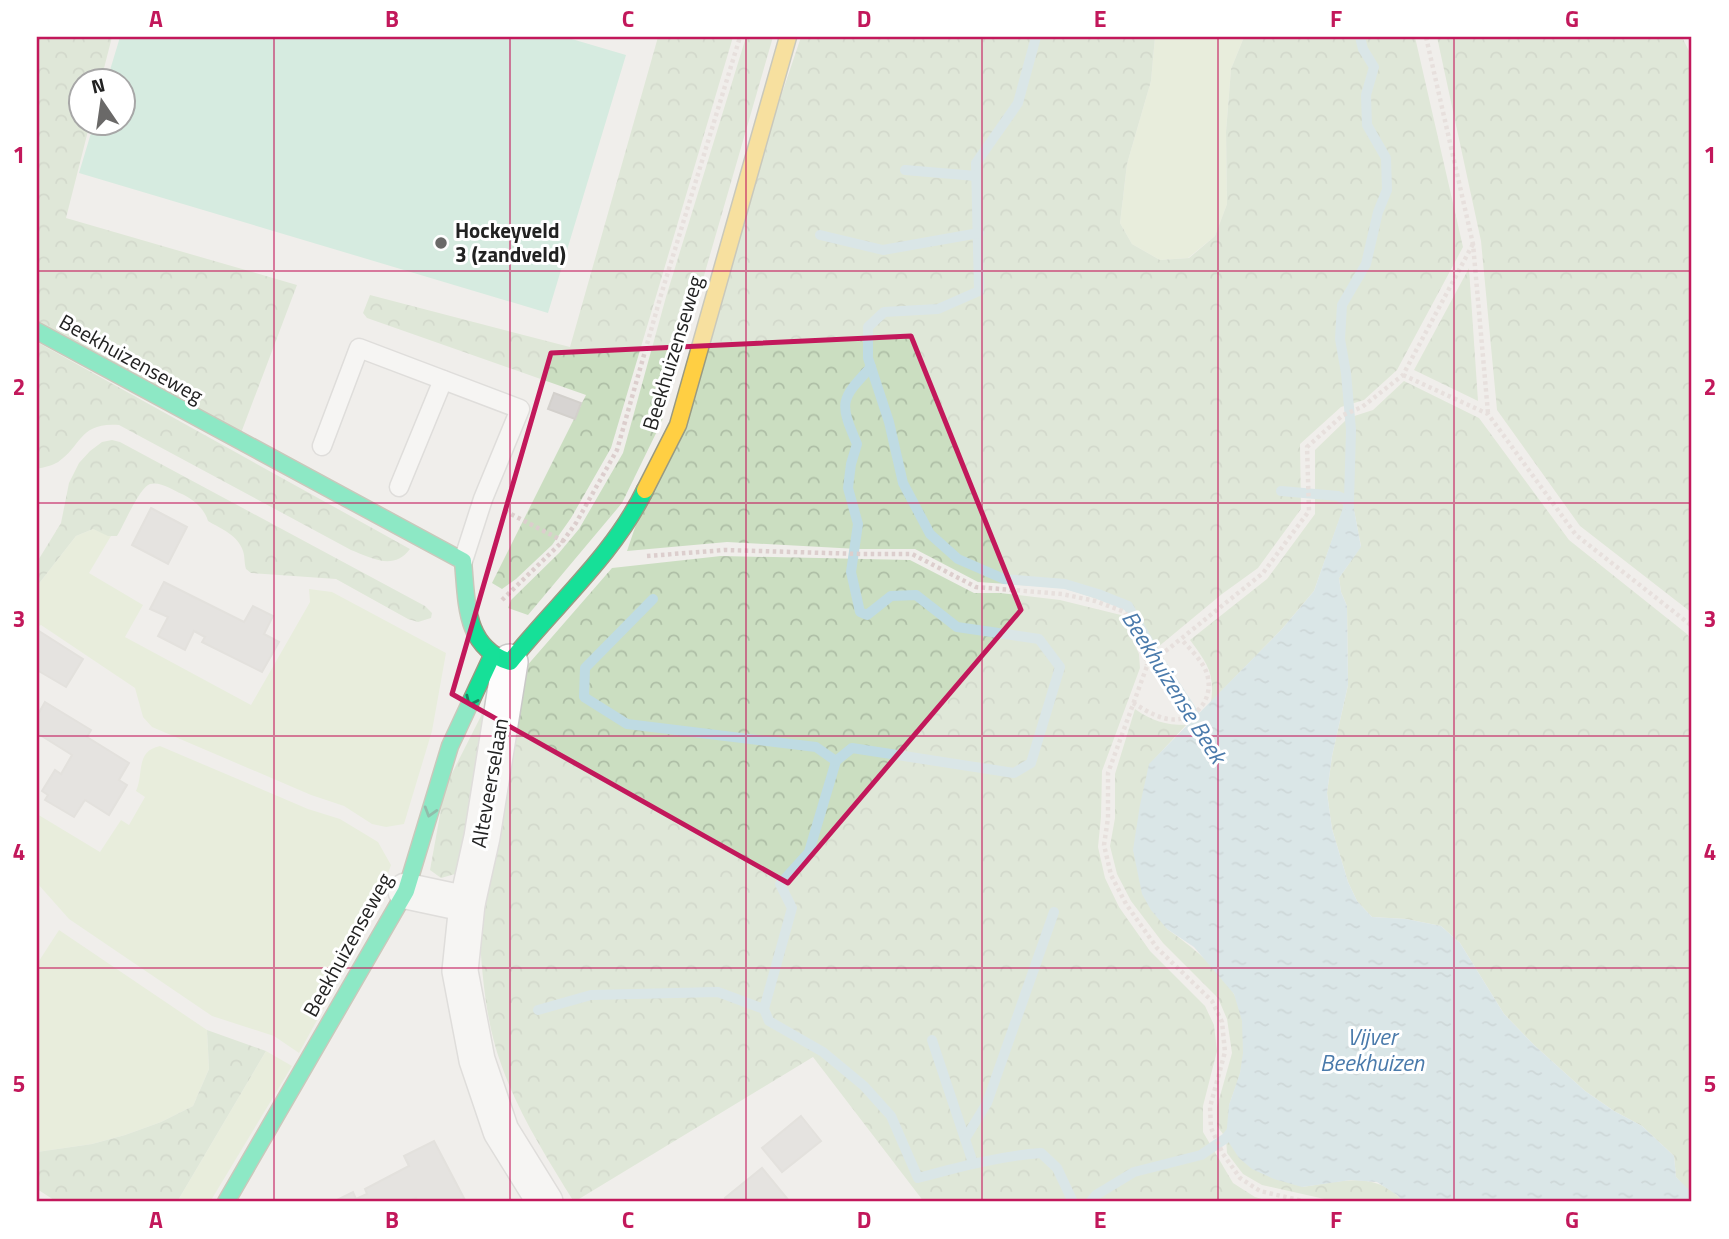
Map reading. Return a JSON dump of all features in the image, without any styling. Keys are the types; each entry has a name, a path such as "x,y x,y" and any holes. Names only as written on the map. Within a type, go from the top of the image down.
{"street":[{"name":"Beekhuizenseweg","path":"226,1202 406,891 450,746 501,659 535,630 600,559 635,511 678,425 714,290 788,37"},
{"name":"Beekhuizenseweg","path":"37,331 463,561"},
{"path":"463,561 468,610 480,643 501,659"},
{"name":"Alteveerselaan","path":"501,659 482,837 467,904 460,971 477,1060 500,1130 545,1202"},
{"path":"406,891 467,904"}],"lane":[{"path":"322,446 359,348 520,409 482,499 463,561"},
{"path":"399,487 443,380"}],"path":[{"name":"Beekhuizenseweg","path":"480,643 498,603 563,541 576,523 617,450 740,37"},
{"path":"1426,37 1473,244 1488,414"},
{"path":"1307,1202 1260,1191 1240,1178 1223,1154 1210,1128 1210,1107 1225,1052 1222,1022 1212,1001 1157,947 1126,904 1111,875 1104,845 1108,818 1108,774 1149,664 1263,573 1309,512 1307,447 1343,415 1362,407 1403,375 1473,244"},
{"path":"1403,375 1488,414 1576,535 1692,626"},
{"path":"482,499 600,559 725,550 912,554 976,587 1062,594 1095,601 1125,612 1149,664"},
{"path":"1133,703 1154,715 1168,719 1184,719 1202,706 1209,686 1207,673 1181,639"}],"highlighted area":[{"path":"911,336 1021,610 788,883 452,694 551,353"}],"green space":[{"path":"37,37 112,37 105,66 66,66 66,136 87,136 66,218 297,285 241,433 37,322"},
{"name":"Hockeyveld 3 (zandveld)","path":"120,37 565,37 626,55 548,313 79,173 90,136 136,136 136,66 111,66"},
{"path":"658,37 733,37 611,448 571,518 552,545 502,589 492,583 586,395 367,318 363,313 370,295 570,347"},
{"path":"746,37 773,37 662,421 622,503 528,615 508,608 511,600 559,553 579,529 623,453 666,297"},
{"path":"801,37 1155,37 1151,81 1127,164 1120,223 1132,244 1160,260 1189,258 1215,236 1227,204 1226,132 1231,69 1244,37 1415,37 1463,247 1397,370 1364,400 1341,407 1300,444 1301,509 1258,568 1152,652 1127,609 1064,588 978,582 915,549 858,549 727,542 627,551"},
{"path":"1155,37 1244,37 1231,69 1226,132 1227,204 1215,236 1188,258 1160,260 1132,244 1120,223 1127,164 1151,81"},
{"path":"1437,37 1682,37 1692,57 1692,613 1580,526 1497,410 1481,241"},
{"path":"1469,268 1478,401 1414,370"},
{"path":"37,342 410,549 404,556 390,561 374,559 351,550 119,425 106,425 88,431 58,462 37,469"},
{"path":"1404,381 1479,418 1569,540 1687,634 1692,641 1691,1194 1676,1177 1674,1156 1642,1126 1585,1091 1504,1014 1460,943 1441,926 1406,919 1372,917 1357,901 1348,882 1332,829 1327,793 1332,756 1348,685 1347,606 1339,578 1361,546 1350,490 1314,591 1282,629 1211,702 1211,676 1190,640 1267,579 1315,514 1315,450 1348,418 1373,410"},
{"path":"112,440 425,606 432,613 431,618 418,622 408,619 336,579 251,573 246,569 241,545 233,537 208,521 201,508 191,499 158,484 150,484 141,492 117,536 108,536 93,529 76,536 37,586 37,562 61,523 69,483 79,463 102,442"},
{"path":"93,529 111,536 89,573 143,605 125,637 251,705 310,602 309,589 332,592 446,653 432,731 404,824 386,827 372,824 344,806 311,795 152,727 143,717 135,688 41,625 37,627 37,586 76,536"},
{"path":"721,556 910,560 974,593 1000,593 1060,600 1121,615 1139,654 1140,668 1102,771 1098,847 1105,878 1119,907 1150,951 1205,1006 1214,1025 1217,1051 1203,1106 1203,1132 1233,1183 1255,1197 1272,1202 924,1202 813,1057 574,1202 534,1135 508,1082 491,1030 481,961 479,926 525,668 612,568"},
{"path":"1135,709 1159,722 1186,725 1150,764 1167,929 1213,966 1228,984 1238,1003 1243,1022 1243,1055 1240,1074 1229,1106 1302,1187 1343,1181 1369,1181 1393,1192 1403,1202 1338,1202 1262,1185 1243,1174 1227,1153 1226,1138 1217,1126 1217,1107 1232,1053 1227,1019 1218,998 1163,943 1131,901 1117,874 1110,846 1115,818 1115,774"},
{"path":"482,714 485,729 463,867 455,874 441,878 430,870 445,787"},
{"path":"160,746 308,809 340,819 378,842 391,865 372,920 299,1053 274,1036 212,1016 69,919 37,883 37,814 100,852 121,820 129,825 145,797 136,791 142,764 147,753"},
{"path":"59,930 207,1030 209,1069 193,1106 161,1122 92,1144 37,1152 37,964"},
{"path":"207,1030 266,1051 177,1202 57,1202 37,1189 37,1152 92,1144 125,1135 161,1122 193,1106 209,1069"},
{"path":"266,1051 292,1066 210,1202 177,1202"}],"water":[{"name":"Vijver Beekhuizen","path":"1350,488 1361,547 1339,578 1347,606 1348,685 1332,756 1327,793 1332,829 1348,882 1357,901 1372,917 1406,919 1441,926 1460,943 1504,1014 1534,1045 1585,1091 1642,1126 1674,1156 1676,1177 1692,1193 1692,1202 1403,1202 1377,1182 1351,1180 1302,1187 1274,1179 1252,1169 1239,1158 1226,1138 1229,1105 1240,1073 1243,1053 1242,1021 1234,994 1194,947 1167,929 1142,894 1133,850 1140,805 1149,764 1282,629 1314,591"}],"building":[{"path":"554,393 581,403 575,419 548,409"},
{"path":"151,508 187,527 168,564 132,545"},
{"path":"164,582 244,622 253,606 273,616 264,634 279,642 262,672 202,642 205,637 194,631 185,650 158,636 168,617 150,609"},
{"path":"39,631 83,659 66,687 37,670"},
{"path":"45,702 91,730 87,737 129,763 119,780 127,785 109,815 85,800 74,817 45,800 48,795 42,791 55,770 61,774 72,755 37,733 37,716"},
{"path":"801,1116 821,1141 782,1172 762,1148"},
{"path":"434,1141 466,1202 418,1202 416,1198 407,1202 333,1202 353,1192 356,1199 367,1194 365,1189 409,1166 404,1156"},
{"path":"762,1168 790,1202 728,1202 725,1198"}],"waterway":[{"name":"Beekhuizense Beek","path":"1036,37 1018,103 976,163 979,291 938,309 884,312 868,327 868,358 889,422 903,483 930,534 958,559 1004,579 1065,584 1128,606 1160,662 1202,726"},
{"path":"1349,501 1351,430 1340,339 1342,305 1366,264 1378,212 1387,190 1386,158 1367,125 1366,95 1374,67 1363,49 1360,37"},
{"path":"905,170 976,176"},
{"path":"820,235 883,250 979,233"},
{"path":"871,367 848,395 845,410 857,444 848,488 858,524 851,572 860,612 867,615 891,596 916,595 957,627 1039,639 1060,667 1031,763 1014,773 852,748 836,761 809,852 780,884 792,908 764,1009 769,1021 823,1052 864,1086 891,1116 918,1178 994,1159 1041,1153 1057,1168 1073,1202"},
{"path":"1281,491 1338,496 1346,500 1349,506"},
{"path":"653,599 585,668 584,697 627,724 816,747 836,761"},
{"path":"973,1163 965,1139 987,1103 1054,912"},
{"path":"538,1010 591,995 718,992 764,1009"},
{"path":"932,1040 965,1139"},
{"name":"Beekhuizense Beek","path":"1090,1202 1096,1195 1134,1172 1201,1155 1226,1138 1235,1127"}],"traffic: fast":[{"path":"37,331 463,561 467,607 476,634 484,646 510,662 617,537 645,490"},
{"path":"226,1202 406,891 450,746 492,656"}],"traffic: slow":[{"path":"645,490 678,425 788,37"}],"place":[{"name":"Hockeyveld 3 (zandveld)","path":"441,243"}]}
